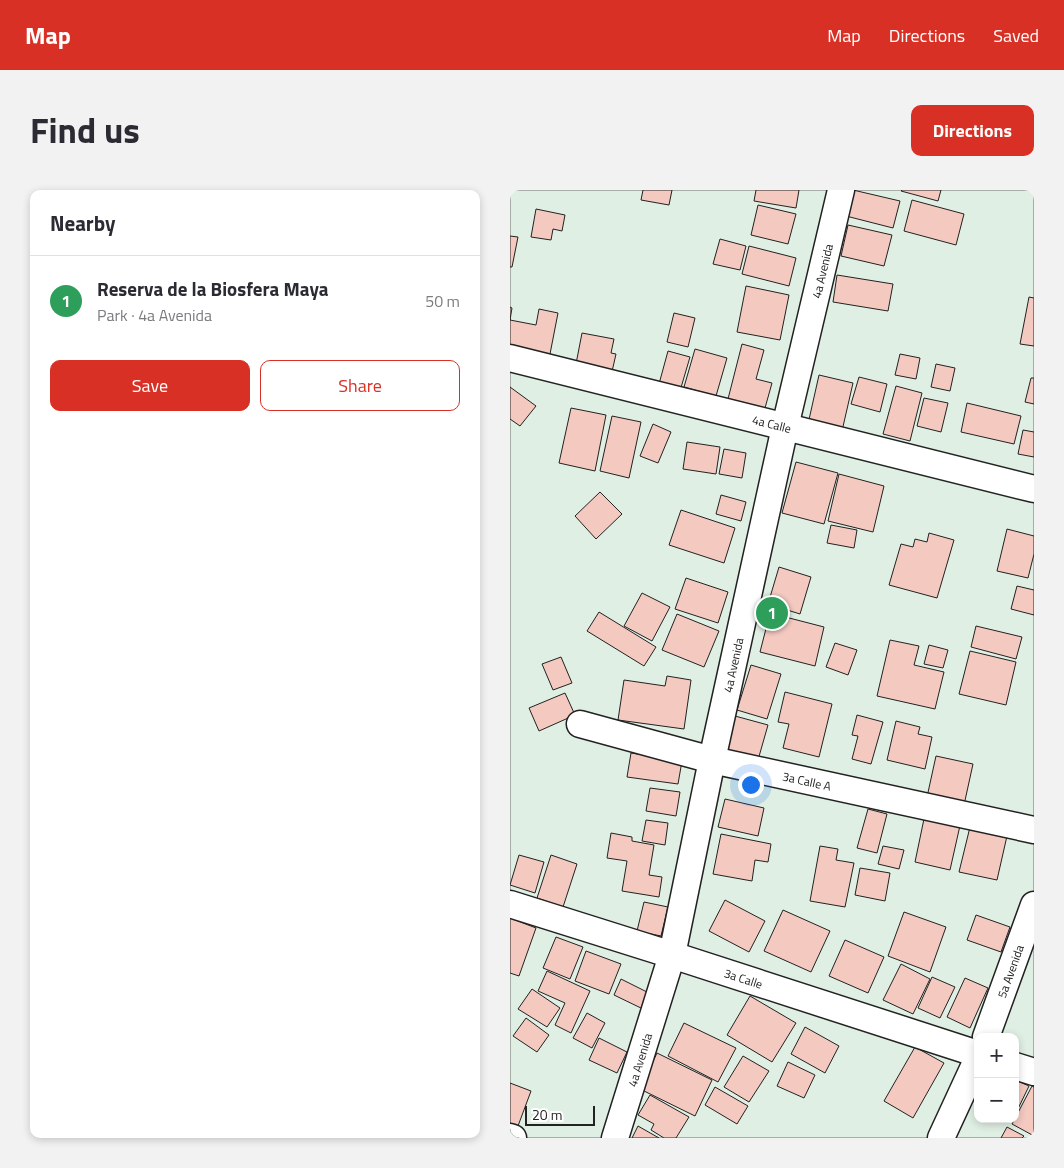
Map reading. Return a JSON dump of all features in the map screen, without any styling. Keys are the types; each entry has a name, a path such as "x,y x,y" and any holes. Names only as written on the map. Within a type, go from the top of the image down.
{"street":[{"name":"4a Avenida","path":"615,1138 672,954 712,760 785,427 842,190"},
{"name":"4a Calle","path":"510,358 1034,489"},
{"name":"3a Calle A","path":"580,724 712,760 1034,830"},
{"name":"3a Calle","path":"510,904 672,954 974,1053"},
{"name":"5a Avenida","path":"987,1033 1034,905"},
{"path":"940,1138 974,1066"},
{"path":"1019,1067 1034,1072"}],"green space":[{"path":"510,190 1034,190 1034,1138 510,1138"}],"building":[{"path":"643,190 672,190 669,205 641,200"},
{"path":"756,190 799,190 796,208 754,201"},
{"path":"853,190 900,201 893,228 846,216"},
{"path":"902,190 941,190 938,201"},
{"path":"912,200 964,214 956,245 904,231"},
{"path":"758,205 796,214 788,244 751,235"},
{"path":"536,209 565,215 562,231 553,229 551,240 531,237"},
{"path":"848,225 892,235 884,266 841,256"},
{"path":"510,236 518,237 512,267 510,267"},
{"path":"720,239 746,246 740,270 713,264"},
{"path":"749,246 796,258 789,286 742,274"},
{"path":"837,275 893,284 888,311 833,302"},
{"path":"746,286 789,295 780,340 737,332"},
{"path":"1029,297 1034,298 1034,346 1020,344"},
{"path":"539,309 558,313 550,354 510,346 510,320 536,325"},
{"path":"674,313 695,318 688,347 667,342"},
{"path":"582,333 614,339 611,353 616,354 611,376 575,369"},
{"path":"742,344 764,350 756,379 772,383 765,408 728,399"},
{"path":"695,349 727,358 716,396 684,387"},
{"path":"668,351 690,357 680,391 659,384"},
{"path":"900,354 920,358 916,379 895,375"},
{"path":"936,364 955,368 950,391 931,387"},
{"path":"819,375 853,383 842,431 808,424"},
{"path":"859,377 887,384 880,412 851,404"},
{"path":"1031,378 1034,378 1034,404 1025,402"},
{"path":"896,386 922,393 910,441 883,434"},
{"path":"510,387 536,406 520,426 510,419"},
{"path":"924,398 948,403 941,432 917,426"},
{"path":"967,403 1021,416 1014,444 961,432"},
{"path":"571,408 606,415 595,471 559,463"},
{"path":"612,416 641,422 629,478 600,471"},
{"path":"653,424 671,432 658,463 640,456"},
{"path":"1023,430 1034,432 1034,457 1018,454"},
{"path":"687,442 720,447 716,474 683,469"},
{"path":"724,449 746,453 742,478 719,474"},
{"path":"796,462 838,473 824,524 782,513"},
{"path":"839,474 884,486 873,532 828,521"},
{"path":"600,492 622,514 596,539 575,516"},
{"path":"721,495 746,502 741,521 716,514"},
{"path":"681,510 735,528 724,563 669,545"},
{"path":"831,525 857,530 854,548 827,543"},
{"path":"1007,529 1034,536 1034,554 1028,578 997,571"},
{"path":"929,533 954,540 937,598 889,585 901,544 913,547 915,539 927,542"},
{"path":"779,567 811,577 800,614 768,604"},
{"path":"686,578 728,592 718,623 675,609"},
{"path":"1017,586 1034,590 1034,615 1011,609"},
{"path":"642,593 670,607 652,641 624,626"},
{"path":"599,612 656,647 644,666 587,631"},
{"path":"770,613 824,627 815,666 760,652"},
{"path":"677,614 719,631 704,667 662,650"},
{"path":"976,626 1022,637 1016,659 971,647"},
{"path":"890,640 919,646 914,665 944,672 935,709 877,696"},
{"path":"835,643 857,650 848,675 826,667"},
{"path":"929,645 948,650 943,668 924,664"},
{"path":"970,651 1016,662 1006,705 959,694"},
{"path":"561,657 572,683 553,690 542,664"},
{"path":"751,665 781,674 767,719 737,710"},
{"path":"667,676 691,680 684,729 618,720 624,680 665,686"},
{"path":"785,692 832,704 819,757 783,748 789,724 778,722"},
{"path":"565,693 575,715 539,731 529,708"},
{"path":"857,715 883,722 871,764 852,759 858,736 852,735"},
{"path":"735,716 768,725 758,760 725,751"},
{"path":"896,721 920,727 918,734 932,737 925,769 887,760"},
{"path":"631,753 682,761 678,784 627,777"},
{"path":"936,756 973,764 964,805 927,797"},
{"path":"650,788 680,792 676,816 646,811"},
{"path":"725,799 764,808 758,836 718,827"},
{"path":"868,809 887,814 877,853 857,848"},
{"path":"925,814 961,821 950,870 915,862"},
{"path":"646,820 668,823 665,845 642,841"},
{"path":"970,827 1007,836 997,880 959,872"},
{"path":"611,833 632,837 632,841 654,845 649,875 662,877 659,897 622,891 627,861 607,858"},
{"path":"721,834 771,844 768,862 755,860 752,881 713,874"},
{"path":"820,846 838,849 836,860 854,863 845,907 810,901"},
{"path":"883,846 904,850 899,869 878,864"},
{"path":"519,855 544,862 535,893 510,885"},
{"path":"551,855 577,864 563,907 537,898"},
{"path":"860,868 890,873 885,901 855,895"},
{"path":"725,900 765,921 749,952 709,931"},
{"path":"644,902 668,907 661,936 637,931"},
{"path":"783,910 830,931 811,972 764,951"},
{"path":"904,912 946,927 930,972 888,956"},
{"path":"976,915 1010,927 1001,952 967,940"},
{"path":"510,918 536,928 519,976 510,973"},
{"path":"556,937 583,947 570,979 543,968"},
{"path":"845,940 884,957 868,993 829,976"},
{"path":"586,951 621,964 609,994 575,981"},
{"path":"901,964 930,979 913,1014 883,1000"},
{"path":"547,971 590,991 571,1033 555,1025 565,1003 538,991"},
{"path":"932,977 955,987 940,1018 918,1008"},
{"path":"965,978 988,988 970,1028 947,1017"},
{"path":"621,979 651,994 643,1009 614,995"},
{"path":"532,989 560,1008 547,1027 518,1009"},
{"path":"750,996 796,1023 772,1062 727,1035"},
{"path":"587,1013 605,1023 592,1048 573,1038"},
{"path":"526,1018 549,1035 537,1052 513,1036"},
{"path":"684,1023 736,1048 718,1082 668,1056"},
{"path":"805,1027 839,1046 825,1073 791,1054"},
{"path":"599,1038 627,1052 617,1073 589,1060"},
{"path":"915,1047 944,1063 913,1118 884,1101"},
{"path":"657,1053 712,1080 695,1116 640,1089"},
{"path":"743,1056 769,1071 749,1102 724,1087"},
{"path":"788,1062 815,1075 804,1098 777,1086"},
{"path":"1019,1082 1029,1086 1019,1107"},
{"path":"510,1083 531,1091 518,1126 510,1123"},
{"path":"1032,1086 1034,1087 1034,1136 1012,1124 1019,1123 1019,1111"},
{"path":"715,1087 748,1106 737,1124 705,1105"},
{"path":"650,1095 689,1117 676,1138 664,1138 651,1130 654,1124 638,1115"},
{"path":"638,1126 659,1138 632,1138"},
{"path":"1007,1127 1024,1136 1022,1138 1001,1138"}],"place":[{"name":"Reserva de la Biosfera Maya","path":"772,613"}]}
